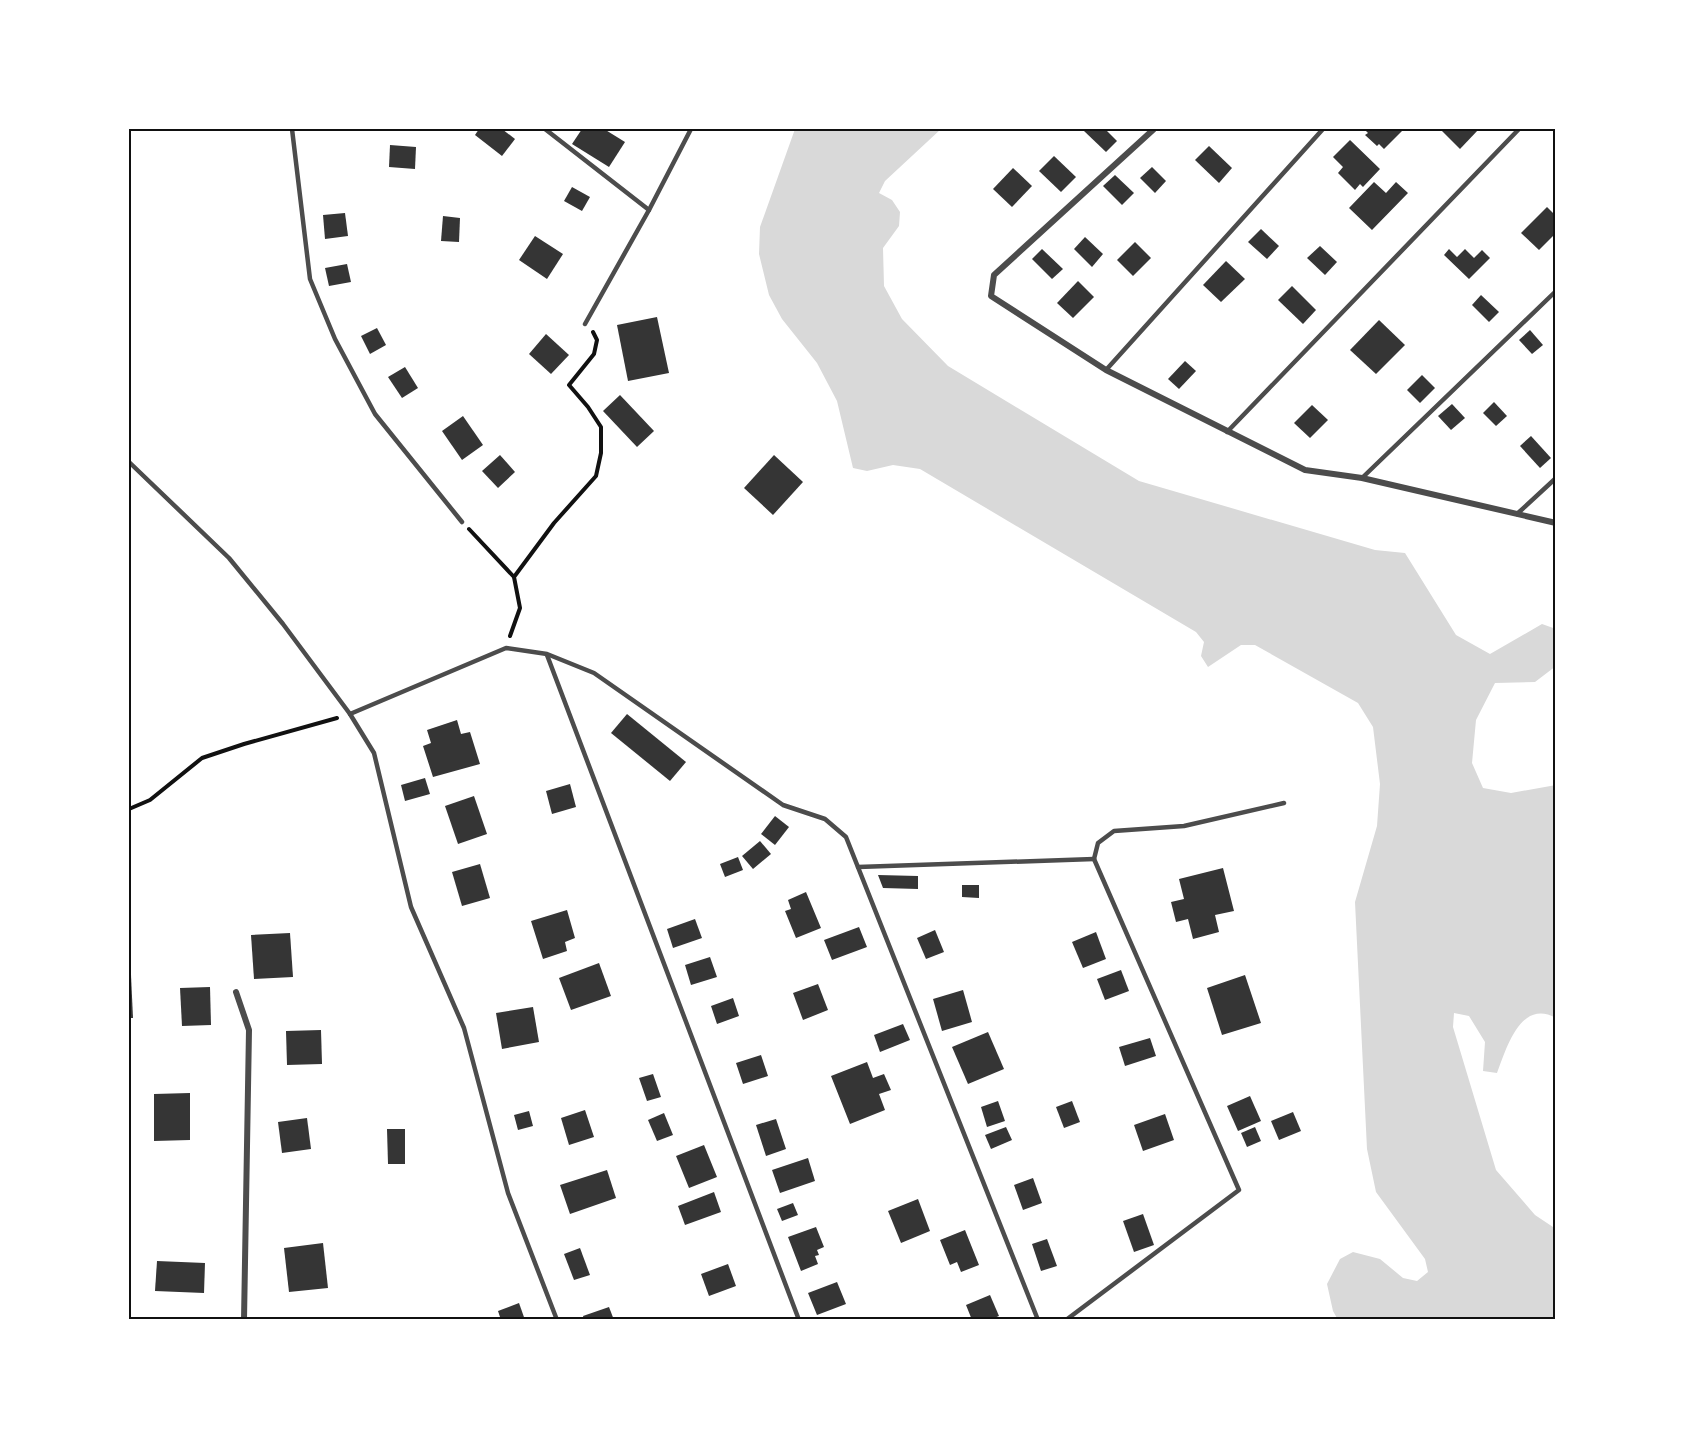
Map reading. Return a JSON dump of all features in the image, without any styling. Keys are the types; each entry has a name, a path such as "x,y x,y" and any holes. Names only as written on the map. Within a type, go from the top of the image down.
{"street":[{"path":"1154,129 994,275 991,296 1106,370 1305,470 1362,478 1556,523"},
{"path":"236,992 249,1030 244,1320"}],"lane":[{"path":"292,129 310,279 335,339 375,414 462,522"},
{"path":"545,129 649,210"},
{"path":"585,324 691,129"},
{"path":"1106,370 1323,129"},
{"path":"1227,432 1519,129"},
{"path":"1362,478 1556,291"},
{"path":"129,462 229,558 283,624 350,714 374,753 411,907 464,1028 508,1193 557,1320"},
{"path":"1517,514 1556,478"},
{"path":"350,714 506,648 547,654 594,673 783,805 825,819 846,837 1038,1320"},
{"path":"547,654 799,1320"},
{"path":"1066,1320 1239,1191 1094,859 1098,843 1114,831 1184,826 1284,803"},
{"path":"858,867 1094,859"}],"path":[{"path":"514,577 554,523 596,476 601,453 601,428 588,407 569,385 594,354 597,340 592,330 585,324"},
{"path":"462,522 514,577 520,609 506,648"},
{"path":"129,809 150,800 202,758 350,714"}],"shaded area":[{"path":"795,129 941,129 885,181 879,193 892,200 900,212 899,226 883,248 884,286 902,319 948,366 1139,481 1375,550 1405,553 1456,635 1490,654 1542,624 1556,629 1556,666 1535,682 1495,683 1476,720 1472,763 1483,788 1511,793 1556,785 1556,1018 1543,1014 1533,1015 1524,1021 1510,1040 1497,1073 1483,1071 1485,1042 1469,1016 1454,1013 1453,1027 1496,1170 1535,1215 1556,1229 1556,1320 1338,1320 1333,1311 1327,1284 1340,1259 1353,1252 1380,1259 1403,1278 1417,1281 1428,1272 1425,1259 1376,1192 1367,1149 1355,902 1377,826 1380,784 1373,727 1358,703 1255,645 1241,645 1208,667 1201,656 1204,642 1196,632 920,469 893,465 867,471 853,468 837,401 817,363 782,319 769,295 759,254 760,227"}],"building":[{"path":"479,129 502,129 515,139 502,156 475,135"},
{"path":"582,129 604,129 625,142 609,167 572,144"},
{"path":"1086,129 1105,129 1117,141 1106,152 1084,131"},
{"path":"1364,129 1404,129 1384,149 1365,135 1368,133"},
{"path":"1440,129 1479,129 1460,149"},
{"path":"1350,140 1380,169 1363,187 1360,184 1355,190 1338,173 1343,167 1333,157"},
{"path":"390,145 416,147 415,169 389,167"},
{"path":"1209,146 1232,168 1219,183 1195,160"},
{"path":"1054,156 1076,177 1061,192 1039,171"},
{"path":"1152,167 1166,181 1155,193 1140,178"},
{"path":"1013,168 1032,186 1012,207 993,189"},
{"path":"1115,175 1134,193 1122,205 1103,186"},
{"path":"1374,182 1386,193 1396,182 1408,193 1372,230 1349,208"},
{"path":"572,187 590,197 582,211 564,201"},
{"path":"1547,207 1556,216 1556,233 1539,250 1521,233"},
{"path":"345,213 348,236 325,239 323,215"},
{"path":"443,216 460,218 459,242 441,241"},
{"path":"1261,229 1279,246 1267,259 1248,242"},
{"path":"535,236 563,254 547,279 519,260"},
{"path":"1085,237 1103,254 1092,267 1074,249"},
{"path":"1135,242 1151,258 1133,276 1117,260"},
{"path":"1320,246 1337,262 1325,275 1307,258"},
{"path":"1042,249 1063,269 1052,279 1032,259"},
{"path":"1449,249 1457,257 1465,249 1474,258 1482,250 1490,258 1469,279 1444,255"},
{"path":"1226,261 1245,279 1221,302 1203,285"},
{"path":"347,264 351,282 329,286 325,268"},
{"path":"1078,281 1094,297 1073,318 1057,303"},
{"path":"1292,286 1316,310 1303,324 1278,300"},
{"path":"1481,295 1499,312 1489,322 1472,305"},
{"path":"657,317 669,373 628,381 617,325"},
{"path":"1379,320 1405,345 1376,374 1350,350"},
{"path":"377,328 386,345 370,354 361,336"},
{"path":"1530,330 1543,345 1532,354 1519,340"},
{"path":"546,334 569,355 551,374 529,354"},
{"path":"1185,361 1196,371 1179,389 1168,379"},
{"path":"405,367 418,388 402,398 388,377"},
{"path":"1422,375 1435,388 1420,403 1407,390"},
{"path":"620,395 654,431 637,447 603,411"},
{"path":"1494,402 1507,416 1496,426 1483,413"},
{"path":"1452,404 1465,418 1451,430 1438,416"},
{"path":"1312,405 1328,420 1310,438 1294,423"},
{"path":"463,416 483,445 462,460 442,431"},
{"path":"1531,436 1551,458 1540,468 1520,446"},
{"path":"500,455 515,472 498,488 482,471"},
{"path":"774,455 803,482 773,515 744,488"},
{"path":"627,714 686,762 670,781 611,733"},
{"path":"457,720 461,734 470,732 480,764 433,777 423,746 431,743 427,730"},
{"path":"425,778 430,794 405,801 401,785"},
{"path":"570,784 576,807 552,814 546,791"},
{"path":"474,796 487,834 458,844 445,806"},
{"path":"775,816 789,827 775,845 761,834"},
{"path":"760,841 771,854 753,869 742,856"},
{"path":"738,857 743,870 725,877 720,864"},
{"path":"480,864 490,898 462,906 452,872"},
{"path":"1223,868 1234,911 1215,915 1219,932 1193,939 1188,919 1176,922 1171,902 1184,899 1179,879"},
{"path":"878,875 918,876 918,889 883,888"},
{"path":"962,885 979,885 979,898 962,897"},
{"path":"806,892 821,928 796,938 785,911 791,909 788,900"},
{"path":"567,910 575,938 565,942 567,951 543,959 531,921"},
{"path":"695,919 702,938 673,948 667,929"},
{"path":"859,927 867,947 832,960 824,940"},
{"path":"935,930 944,952 926,959 917,938"},
{"path":"1096,932 1106,959 1083,968 1072,942"},
{"path":"290,933 293,977 254,979 251,935"},
{"path":"710,957 717,977 691,985 685,965"},
{"path":"599,963 611,996 571,1010 559,978"},
{"path":"1121,970 1129,991 1105,1000 1097,979"},
{"path":"129,975 131,975 133,1018 129,1018"},
{"path":"1245,975 1261,1023 1222,1035 1207,988"},
{"path":"818,984 828,1010 803,1020 793,993"},
{"path":"210,987 211,1025 182,1026 180,988"},
{"path":"963,990 972,1022 942,1031 933,999"},
{"path":"733,998 739,1016 717,1024 711,1006"},
{"path":"533,1007 539,1042 502,1049 496,1013"},
{"path":"903,1024 910,1040 880,1052 874,1035"},
{"path":"321,1030 322,1064 287,1065 286,1031"},
{"path":"988,1032 1004,1069 968,1084 952,1047"},
{"path":"1150,1038 1156,1056 1125,1066 1119,1047"},
{"path":"761,1055 768,1076 743,1084 736,1063"},
{"path":"867,1062 873,1078 884,1074 891,1090 879,1094 885,1110 850,1124 831,1076"},
{"path":"653,1074 661,1097 647,1101 639,1078"},
{"path":"190,1093 190,1140 154,1141 154,1094"},
{"path":"1250,1096 1261,1121 1238,1131 1227,1106"},
{"path":"998,1101 1005,1121 987,1127 981,1107"},
{"path":"1072,1101 1080,1122 1064,1128 1056,1107"},
{"path":"585,1110 594,1137 569,1145 561,1118"},
{"path":"529,1111 533,1126 518,1130 514,1115"},
{"path":"1293,1112 1301,1131 1279,1140 1271,1121"},
{"path":"664,1113 673,1135 657,1141 648,1120"},
{"path":"1165,1114 1174,1140 1143,1151 1134,1125"},
{"path":"307,1118 311,1149 282,1153 278,1122"},
{"path":"776,1119 786,1149 766,1156 756,1125"},
{"path":"1006,1127 1012,1140 991,1149 985,1135"},
{"path":"1255,1127 1261,1141 1247,1147 1241,1133"},
{"path":"387,1129 405,1129 405,1164 388,1164"},
{"path":"704,1145 717,1177 689,1188 676,1156"},
{"path":"808,1158 815,1181 780,1193 772,1170"},
{"path":"607,1170 616,1198 570,1214 560,1185"},
{"path":"1033,1178 1042,1203 1023,1210 1014,1185"},
{"path":"714,1192 721,1212 685,1225 678,1206"},
{"path":"918,1199 930,1231 901,1243 888,1211"},
{"path":"793,1203 798,1215 782,1221 777,1209"},
{"path":"1143,1214 1154,1245 1134,1252 1123,1221"},
{"path":"816,1227 824,1247 817,1250 819,1255 815,1256 818,1264 801,1271 788,1237"},
{"path":"965,1230 979,1265 961,1272 957,1262 950,1265 940,1240"},
{"path":"1047,1239 1057,1266 1041,1271 1032,1244"},
{"path":"323,1243 328,1288 289,1292 284,1248"},
{"path":"580,1248 590,1275 574,1280 564,1254"},
{"path":"157,1261 205,1263 204,1293 155,1291"},
{"path":"728,1264 736,1286 709,1296 701,1274"},
{"path":"837,1282 846,1304 817,1315 808,1293"},
{"path":"990,1295 999,1316 989,1320 972,1320 966,1305"},
{"path":"519,1303 525,1320 501,1320 498,1311"},
{"path":"609,1307 614,1320 584,1320 583,1316"}]}
